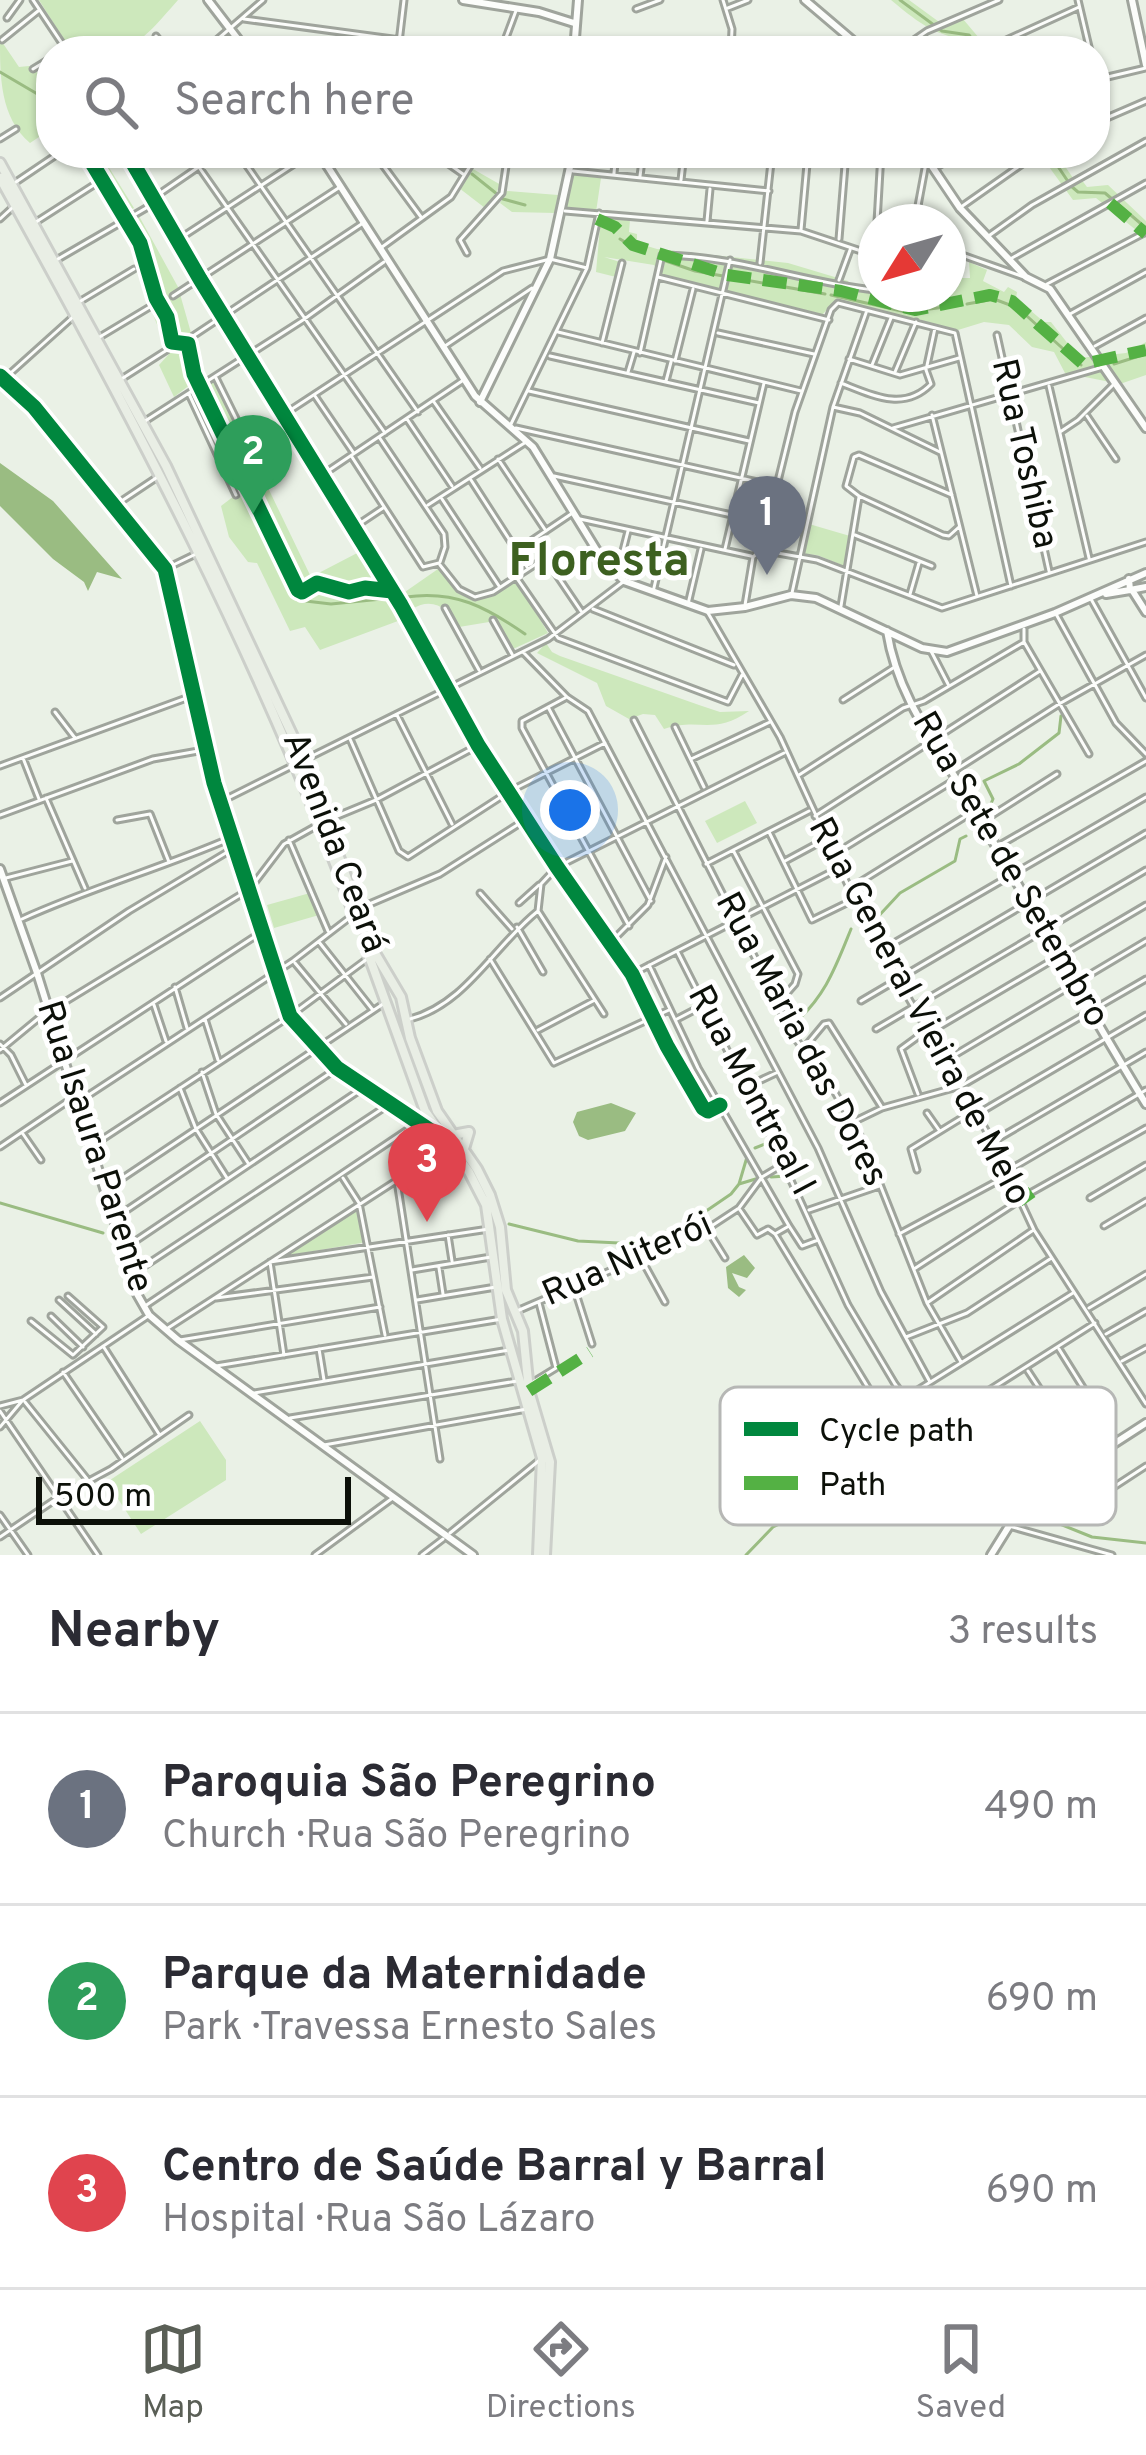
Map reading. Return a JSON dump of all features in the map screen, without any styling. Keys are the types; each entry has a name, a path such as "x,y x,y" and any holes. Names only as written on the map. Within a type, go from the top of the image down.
{"main road":[{"name":"Avenida Ceará","path":"0,163 120,380 300,762"},
{"name":"Avenida Ceará","path":"0,178 140,424 152,456 178,491 324,822 425,1111 484,1182 498,1217 506,1290 524,1341 524,1383 542,1460 542,1555"},
{"path":"164,475 178,491"},
{"name":"Avenida Ceará","path":"356,911 397,991 436,1112 478,1186 491,1228 508,1346 550,1462 542,1555"},
{"path":"385,1000 397,991"},
{"path":"390,1015 406,1020"},
{"path":"450,1141 469,1132 463,1152"},
{"path":"502,1319 516,1313"},
{"path":"508,1346 524,1341"},
{"path":"542,1460 542,1555"}],"street":[{"path":"7,18 20,0"},
{"path":"33,0 56,36"},
{"path":"208,0 236,36"},
{"path":"224,36 263,0"},
{"path":"400,36 404,0"},
{"path":"464,0 574,23"},
{"path":"574,36 578,0"},
{"path":"636,9 660,0"},
{"path":"723,0 731,36"},
{"path":"727,8 748,0"},
{"path":"805,0 848,36"},
{"path":"921,36 999,0"},
{"path":"1110,76 1146,66 1132,0"},
{"path":"1011,36 1078,3 1086,36"},
{"path":"506,36 517,8"},
{"path":"2,40 40,10"},
{"path":"244,19 369,36"},
{"path":"1110,117 1146,101"},
{"path":"0,140 16,129"},
{"path":"1110,161 1146,141"},
{"path":"12,185 37,168"},
{"path":"135,168 355,527 478,745 632,974 703,1108 708,1112 720,1105"},
{"path":"55,262 198,168"},
{"path":"200,168 382,435 446,541 439,563"},
{"path":"247,168 418,412"},
{"path":"178,240 290,168"},
{"path":"329,168 464,380 480,402 527,441 554,476 602,559 621,579 707,611 791,595 841,608 931,651 958,650 1146,573"},
{"path":"385,168 422,219"},
{"path":"459,168 466,172"},
{"path":"381,248 451,197 469,168"},
{"path":"467,253 460,240 502,193 505,168"},
{"path":"480,402 550,259 570,168"},
{"path":"614,175 615,168"},
{"path":"640,178 641,168"},
{"path":"681,182 682,168"},
{"path":"760,265 770,168"},
{"path":"801,231 807,168"},
{"path":"839,241 845,168"},
{"path":"878,204 880,168"},
{"path":"920,204 929,168"},
{"path":"931,168 957,204"},
{"path":"966,204 1017,168"},
{"path":"988,236 1097,168"},
{"path":"569,171 769,191"},
{"path":"33,224 100,181"},
{"path":"1011,259 1146,183"},
{"path":"707,223 710,185"},
{"path":"173,296 341,186"},
{"path":"0,219 15,205"},
{"path":"560,211 765,226 801,231 858,250"},
{"path":"513,427 587,268 598,213"},
{"path":"966,214 1026,278"},
{"path":"193,336 364,222"},
{"path":"1046,285 1146,232"},
{"path":"838,281 851,247"},
{"path":"628,373 660,257 667,254 760,265 858,289"},
{"path":"966,256 1046,285 1145,428"},
{"path":"283,415 502,271 550,259 587,268"},
{"path":"140,424 388,260"},
{"path":"653,592 730,260"},
{"path":"602,343 622,263"},
{"path":"76,303 134,269"},
{"path":"1068,315 1146,272"},
{"path":"656,277 829,320"},
{"path":"444,347 538,283"},
{"path":"665,383 694,287"},
{"path":"745,607 753,557 761,550 815,355 835,304 858,309"},
{"path":"97,338 153,305"},
{"path":"791,595 833,407 867,312"},
{"path":"872,312 955,333 1011,586"},
{"path":"76,315 2,377 34,406 165,569 205,750 290,1016 338,1069 450,1141 165,1329"},
{"path":"872,367 891,316"},
{"path":"1091,348 1146,318"},
{"path":"895,374 916,322"},
{"path":"841,382 895,401 929,388 926,370 936,327"},
{"path":"558,332 802,392"},
{"path":"714,332 815,355"},
{"name":"Rua Toshiba","path":"997,335 1049,573"},
{"path":"120,380 167,350"},
{"path":"546,355 758,404"},
{"path":"849,359 895,374 926,370 961,357"},
{"path":"893,428 1103,368"},
{"path":"215,376 250,447"},
{"path":"322,476 464,380"},
{"path":"725,551 764,382"},
{"path":"1048,384 1089,560"},
{"path":"1058,432 1114,384"},
{"path":"530,391 749,441"},
{"path":"188,393 236,495"},
{"path":"314,395 423,567 439,563"},
{"path":"434,401 481,470"},
{"path":"1132,409 1146,403"},
{"path":"833,407 860,413 942,453"},
{"path":"1085,412 1116,459"},
{"path":"932,415 977,598"},
{"path":"407,419 454,487"},
{"path":"513,427 776,486"},
{"path":"425,507 527,441"},
{"path":"952,495 856,455 847,488 943,535 949,536 959,526"},
{"path":"498,459 546,531"},
{"path":"115,506 164,475"},
{"path":"554,476 732,515"},
{"path":"469,477 528,569"},
{"path":"440,496 500,587"},
{"path":"841,608 859,496"},
{"path":"355,527 385,507"},
{"path":"517,550 577,515 753,557"},
{"path":"220,802 554,635 621,579 628,529"},
{"path":"854,534 932,566"},
{"path":"532,540 582,613"},
{"path":"761,550 847,570 942,608 1146,542"},
{"path":"688,605 702,546"},
{"path":"165,569 200,552"},
{"path":"439,563 470,596 482,596 545,558"},
{"path":"910,596 919,562"},
{"path":"516,577 554,635 728,702 742,674"},
{"path":"1129,579 1131,590 1146,609"},
{"path":"1090,597 1146,589 1146,609"},
{"path":"1090,597 1146,698"},
{"path":"445,608 480,672"},
{"path":"589,608 736,666"},
{"name":"Rua General Vieira de Melo","path":"707,611 771,722 880,951 993,1142 1034,1230 1146,1405"},
{"path":"996,847 1146,758 1116,723 1055,613"},
{"path":"494,620 513,656"},
{"path":"1024,625 1024,642 1089,754"},
{"name":"Rua Sete de Setembro","path":"886,631 893,668 930,741 1146,1104"},
{"path":"797,777 872,727 1024,642"},
{"path":"931,651 949,685"},
{"path":"523,652 567,697 584,706 644,821 668,855 930,1382"},
{"path":"835,854 1059,704 1146,655"},
{"path":"842,700 893,668"},
{"path":"814,817 1040,671"},
{"path":"0,766 194,695"},
{"path":"567,697 522,721 629,926"},
{"path":"548,707 651,901"},
{"path":"56,712 76,739"},
{"path":"396,713 453,826"},
{"name":"Rua Maria das Dores","path":"634,720 783,1019 852,1123 927,1303 961,1362"},
{"path":"691,759 771,722"},
{"path":"674,727 705,789"},
{"path":"349,737 403,855 412,854 510,791 604,743"},
{"path":"26,1087 2,1047 249,889 288,840 478,745"},
{"path":"0,815 153,759 205,750"},
{"path":"519,903 556,867 786,752"},
{"path":"23,758 86,890"},
{"path":"982,822 1057,774"},
{"path":"880,951 1146,796"},
{"path":"706,864 811,810"},
{"path":"850,888 975,810"},
{"path":"117,820 150,814 170,863"},
{"path":"0,1147 293,961 356,911 440,874 526,820"},
{"path":"769,832 812,920 855,899"},
{"path":"861,1000 1146,833"},
{"path":"19,921 86,890 232,837"},
{"path":"783,862 825,839"},
{"path":"288,840 328,932"},
{"path":"0,998 128,911 236,847"},
{"path":"734,850 798,974 778,1003"},
{"path":"610,943 651,901 668,855"},
{"path":"4,879 73,860"},
{"path":"632,974 841,867"},
{"name":"Rua Isaura Parente","path":"0,869 4,892 37,973 121,1251 149,1315 473,1555"},
{"path":"876,1029 1146,870"},
{"path":"541,884 538,910 604,1014"},
{"path":"479,893 515,929 543,972"},
{"path":"920,1097 901,1049 1146,905"},
{"path":"406,1020 446,1005 538,910"},
{"path":"0,1103 261,932"},
{"path":"318,940 372,1009"},
{"path":"946,1059 1146,940"},
{"path":"677,951 784,1163 848,1305 900,1387"},
{"path":"489,957 554,1063 671,1010"},
{"path":"91,1147 370,958"},
{"path":"293,961 347,1026"},
{"name":"Rua Montreal I","path":"649,965 788,1226 800,1245 819,1239"},
{"path":"852,1123 882,1108 961,1086 1146,979"},
{"path":"175,987 188,1030"},
{"path":"536,1031 596,999"},
{"path":"103,1191 385,1000"},
{"path":"153,1002 167,1043"},
{"path":"675,1020 704,1005"},
{"path":"916,1171 911,1149 1146,1015"},
{"path":"205,1019 219,1062"},
{"path":"803,1049 829,1023 882,1108"},
{"path":"993,1142 1146,1052"},
{"path":"111,1221 338,1069"},
{"path":"202,1072 216,1114 249,1165"},
{"path":"746,1086 776,1073"},
{"path":"181,1088 196,1129 228,1180"},
{"path":"121,1251 364,1088"},
{"path":"898,1234 1143,1092"},
{"path":"130,1276 388,1105"},
{"path":"927,1113 940,1131"},
{"path":"144,1306 417,1124"},
{"path":"1032,1192 1146,1128"},
{"path":"22,1132 41,1160"},
{"path":"784,1163 762,1177 740,1208 757,1235 768,1229 776,1234 868,1387"},
{"path":"1090,1198 1146,1165"},
{"path":"341,1175 359,1203 386,1337"},
{"path":"396,1179 440,1459"},
{"path":"807,1211 881,1185"},
{"path":"913,1270 1018,1201"},
{"path":"1104,1226 1146,1201"},
{"name":"Rua Niterói","path":"516,1313 573,1284 642,1260 740,1208"},
{"path":"776,1234 788,1226"},
{"path":"269,1262 491,1228"},
{"path":"707,1229 725,1258"},
{"path":"927,1303 1034,1230"},
{"path":"447,1233 452,1263"},
{"path":"410,1270 494,1257"},
{"path":"905,1337 967,1313 1051,1258"},
{"path":"642,1260 665,1302"},
{"path":"269,1262 284,1355"},
{"path":"438,1265 443,1296"},
{"path":"1088,1309 1146,1274"},
{"path":"214,1298 375,1277"},
{"path":"573,1284 592,1344"},
{"path":"415,1300 496,1287"},
{"path":"922,1387 1075,1292"},
{"path":"31,1321 70,1355 79,1350 98,1335 102,1324 68,1296"},
{"path":"58,1300 98,1335"},
{"path":"288,1419 524,1383 556,1367 538,1301"},
{"path":"178,1340 380,1306"},
{"path":"1105,1335 1146,1311"},
{"path":"98,1555 64,1495 0,1409 22,1400 149,1315"},
{"path":"51,1316 82,1358"},
{"path":"214,1367 502,1319"},
{"path":"994,1387 1097,1322"},
{"path":"102,1345 159,1435"},
{"path":"252,1393 426,1366 508,1346"},
{"path":"1058,1348 1082,1387"},
{"path":"1121,1362 1146,1348"},
{"path":"319,1349 325,1382"},
{"path":"1026,1368 1038,1387"},
{"path":"62,1370 122,1458"},
{"path":"1137,1390 1146,1385"},
{"path":"0,1427 22,1400"},
{"path":"22,1400 88,1480"},
{"path":"322,1445 529,1409"},
{"path":"0,1537 189,1414"},
{"path":"1117,1442 1146,1423"},
{"path":"422,1555 542,1460"},
{"path":"1116,1484 1146,1466"},
{"path":"315,1555 395,1496"},
{"path":"0,1515 28,1555"},
{"path":"991,1555 1009,1526 1112,1555"}],"shaded area":[{"path":"39,0 178,0 144,36 62,36"},
{"path":"891,0 909,0 946,27 963,19 977,36 951,36 916,20"},
{"path":"0,39 19,67 36,71 36,139 30,143 7,109"},
{"path":"91,168 109,168 134,208 122,215"},
{"path":"1050,168 1066,168 1087,187 1108,185 1146,221 1146,238 1096,198 1073,200"},
{"path":"473,169 501,185 485,208 459,188"},
{"path":"570,174 601,178 596,212 564,208"},
{"path":"507,191 558,195 555,213 512,212 500,203"},
{"path":"139,216 178,287 203,375 174,397 159,365 169,354 152,312 153,301 137,270 133,249 137,246 126,225"},
{"path":"601,216 630,220 629,232 637,234 637,243 657,249 788,263 848,281 858,289 858,306 835,301 822,315 661,276 654,265 604,257 620,262 616,277 596,272"},
{"path":"969,262 987,270 983,281 1004,292 1008,287 1017,292 1016,298 1044,322 1051,322 1079,358 1126,353 1146,342 1146,375 1120,384 1065,373 1054,352 1032,347 1009,325 984,322 958,330 882,312 966,312"},
{"path":"216,380 311,577 363,550 406,618 320,650 305,627 290,631 257,563 248,562 229,537 221,506 238,493 192,396"},
{"path":"0,463 53,501 122,579 97,572 88,591 84,582 53,559 0,506"},
{"path":"809,524 850,536 844,566 802,554"},
{"path":"438,569 460,591 475,597 517,580 548,633 513,649 495,621 459,627 440,606 412,609 402,594"},
{"path":"546,643 560,656 699,705 720,712 749,711 716,725 664,729 655,715 629,719 606,706 597,683 537,653"},
{"path":"745,801 757,823 717,843 705,821"},
{"path":"310,893 319,915 274,928 267,905"},
{"path":"611,1103 636,1113 625,1131 588,1140 579,1136 573,1122 577,1112"},
{"path":"355,1208 367,1242 279,1257"},
{"path":"744,1255 755,1268 747,1278 732,1273 746,1290 739,1297 728,1288 726,1267"},
{"path":"200,1421 226,1460 226,1480 141,1534 107,1482"}],"waterway":[{"path":"900,0 942,31 970,36"},
{"path":"0,72 36,93"},
{"path":"105,168 130,208"},
{"path":"1059,168 1078,192 1105,193 1146,228"},
{"path":"472,174 497,194"},
{"path":"503,199 525,205"},
{"path":"136,219 192,380"},
{"path":"620,239 633,247"},
{"path":"663,260 695,271 825,294"},
{"path":"831,295 858,301"},
{"path":"967,304 994,299 1018,308 1081,365"},
{"path":"1114,364 1146,354"},
{"path":"198,393 297,600 331,604 392,598"},
{"path":"406,597 440,596 469,603 525,634"},
{"path":"987,813 993,799 984,781 1019,764 1059,733 1061,716"},
{"path":"874,921 900,893 955,861 960,839 966,836"},
{"path":"792,1025 821,993 851,929"},
{"path":"755,1148 770,1142"},
{"path":"509,1224 578,1241 640,1244 693,1220 731,1194 747,1157"},
{"path":"771,1177 787,1176"},
{"path":"739,1184 759,1178"},
{"path":"0,1203 103,1233"},
{"path":"746,1555 777,1525"},
{"path":"1062,1525 1092,1537 1146,1543"}],"marked path":[{"path":"1110,203 1146,234"},
{"path":"597,219 615,227 633,245 727,275 841,291 915,310 990,295 1012,301 1083,364 1146,350"},
{"path":"1019,1201 1032,1192"},
{"path":"529,1391 590,1352"}],"cycle path":[{"path":"95,168 140,243 172,342 188,344 194,374 298,590 317,583 349,592 365,588 392,591"},
{"path":"136,168 401,605 478,745 632,974 703,1108 708,1111 720,1105"},
{"path":"0,376 34,407 165,569 214,783 290,1016 337,1068 443,1139"}],"place":[{"name":"Parque da Maternidade","path":"253,514"},
{"name":"Paroquia São Peregrino","path":"767,575"},
{"name":"Centro de Saúde Barral y Barral","path":"427,1222"}],"district":[{"name":"Floresta","path":"599,563"}]}
